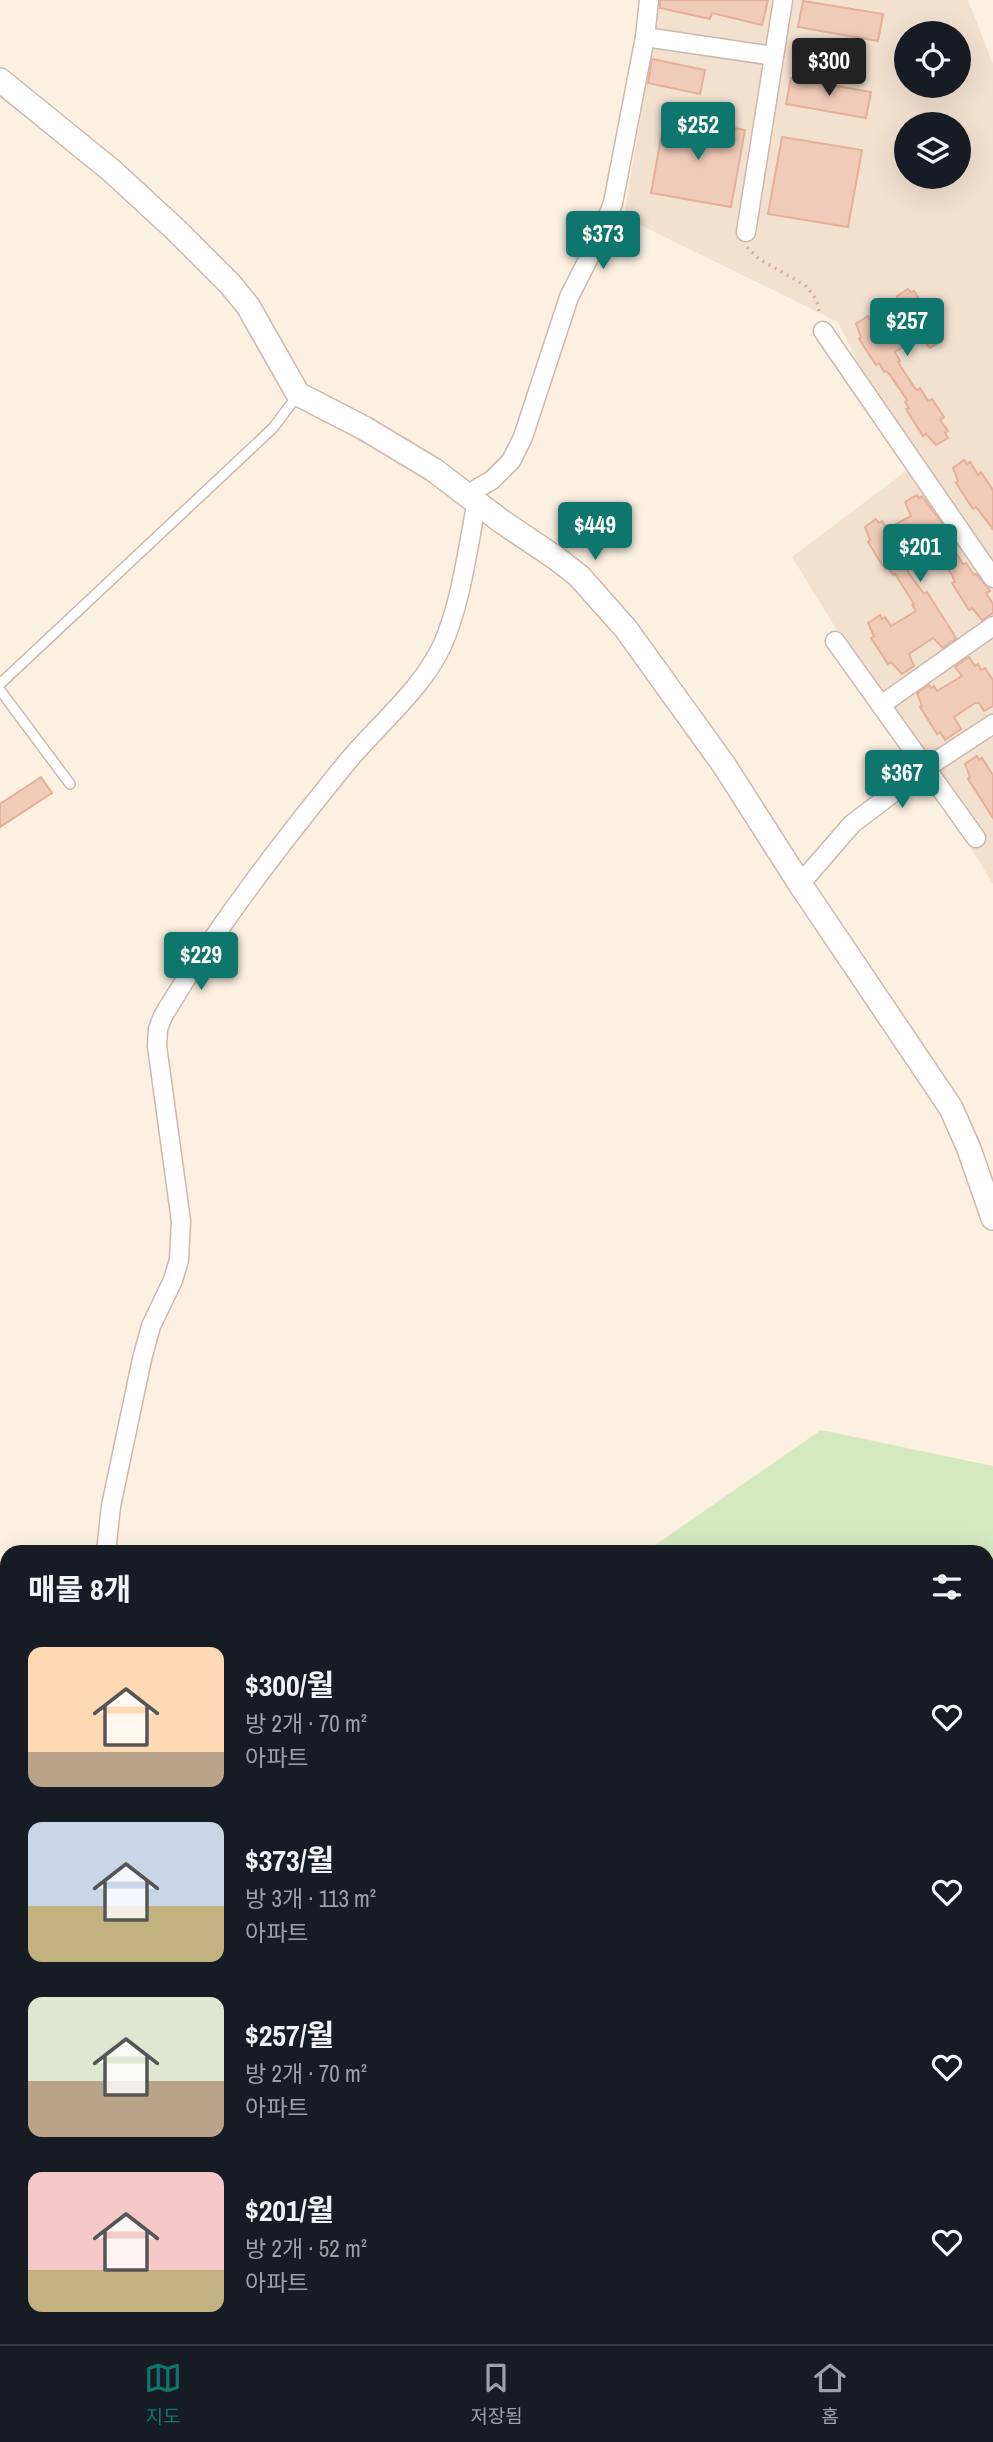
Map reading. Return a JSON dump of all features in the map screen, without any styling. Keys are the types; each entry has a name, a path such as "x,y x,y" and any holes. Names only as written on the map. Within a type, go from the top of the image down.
{"street":[{"path":"107,1545 111,1506 142,1359 151,1326 173,1280 181,1247 181,1221 157,1046 158,1029 163,1016 294,828 430,668 443,644 459,591 472,497 511,461 523,438 569,297 601,234 613,203 645,37 649,0"},
{"path":"746,232 783,0"},
{"path":"645,37 774,56"},
{"path":"0,80 121,180 230,284 248,306 298,394 364,428 435,470 579,576 608,607 724,765 800,884 951,1108 970,1149 993,1217"},
{"path":"823,331 993,578"},
{"path":"881,705 993,626"},
{"path":"835,641 976,838"},
{"path":"800,884 852,824 926,768 993,723"}],"lane":[{"path":"0,684 273,428 298,394"},
{"path":"0,690 70,784"}],"path":[{"path":"746,232 746,247 759,259 805,285 816,299 823,331"}],"shaded area":[{"path":"660,0 968,0 993,64 993,884 792,557 910,468 838,322 624,217"}],"green space":[{"path":"821,1430 993,1466 993,1545 655,1545"}],"building":[{"path":"660,0 768,0 762,25 712,13 710,19 660,8"},
{"path":"803,1 883,14 878,41 798,27"},
{"path":"652,59 705,70 700,94 648,83"},
{"path":"791,78 871,92 866,118 786,104"},
{"path":"665,116 745,130 731,207 651,193"},
{"path":"782,137 862,150 848,227 768,214"},
{"path":"908,289 914,291 922,303 925,301 937,319 934,322 941,333 939,335 942,340 930,348 920,336 895,352 900,361 898,362 914,387 917,390 920,388 928,401 932,399 944,417 940,420 948,431 945,433 948,438 936,445 926,434 923,436 906,409 909,408 905,402 907,400 890,375 884,372 879,363 876,365 859,339 861,337 856,324 868,316 870,320 873,318 881,331 903,317 897,296"},
{"path":"964,460 967,464 970,462 978,475 981,472 993,490 993,529 976,507 973,509 956,483 958,481 953,468"},
{"path":"917,495 919,498 922,496 944,526 942,527 950,539 948,540 963,564 966,563 990,591 986,593 993,604 993,613 982,620 972,608 969,610 952,583 955,582 952,575 928,542 905,557 909,564 908,572 924,594 927,592 956,638 943,648 933,638 909,654 914,666 902,674 891,662 888,664 871,638 874,636 868,623 880,615 882,619 885,617 891,626 916,611 895,574 893,575 888,567 885,569 868,542 870,540 865,527 876,519 879,523 882,521 887,529 911,516 905,502"},
{"path":"969,657 975,666 978,664 981,670 985,668 993,680 993,706 984,711 979,703 975,703 954,717 961,729 945,740 940,732 937,734 920,707 922,706 917,693 929,685 931,688 934,686 937,691 962,676 955,667"},
{"path":"977,756 979,760 982,758 993,775 993,818 968,779 970,777 965,764"},
{"path":"41,777 52,793 0,827 0,804"}]}
